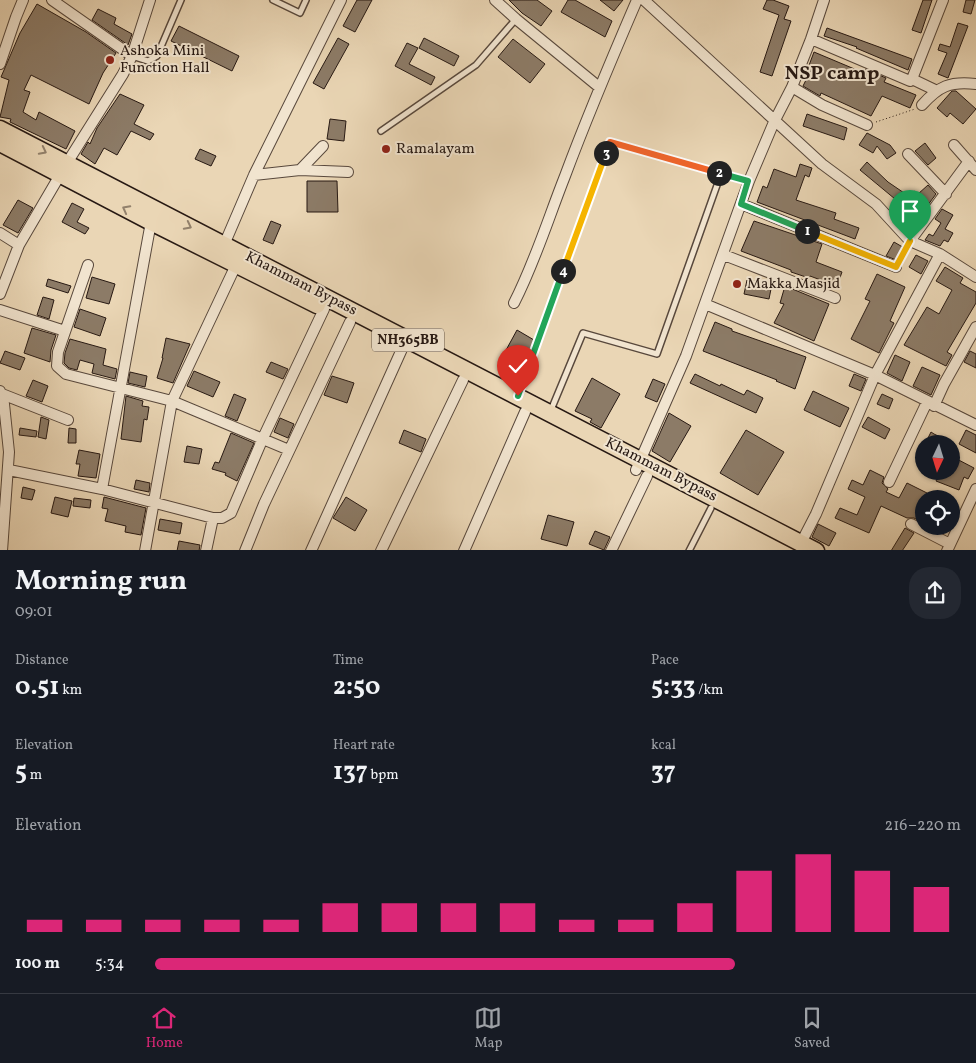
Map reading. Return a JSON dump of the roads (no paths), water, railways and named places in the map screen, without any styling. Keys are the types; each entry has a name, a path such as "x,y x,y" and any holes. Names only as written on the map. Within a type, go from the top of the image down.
{"highway":[{"name":"Khammam Bypass","path":"0,129 151,222 402,349 468,379 518,396 711,508 796,547 816,550"},
{"name":"Khammam Bypass","path":"0,143 63,169 224,245 525,412 641,468 796,547"}],"street":[{"path":"0,64 23,0"},
{"path":"52,0 132,56"},
{"path":"0,294 19,245 63,169 123,74 132,56 150,0"},
{"path":"224,245 254,175 341,0"},
{"path":"495,0 599,87"},
{"path":"514,303 543,240 564,178 599,87 637,0"},
{"path":"644,0 774,122 822,164 876,204 910,241 940,254 976,278"},
{"path":"611,550 724,255 748,181 792,87 824,0"},
{"path":"912,79 943,0"},
{"path":"811,39 935,90"},
{"path":"922,104 935,90 954,84 976,83"},
{"path":"792,87 822,105 867,125"},
{"path":"954,145 976,170"},
{"path":"300,170 323,146"},
{"path":"908,154 946,194"},
{"path":"910,241 968,162"},
{"path":"254,175 300,170 348,172"},
{"path":"741,204 896,267"},
{"path":"102,488 151,222"},
{"path":"0,233 19,245"},
{"path":"796,547 816,514 875,375 940,254"},
{"path":"724,255 835,298"},
{"path":"88,264 58,352 57,366 66,374 172,401 289,450"},
{"path":"145,550 172,401 236,265"},
{"path":"705,304 875,375 976,425"},
{"path":"9,470 102,488 213,518 222,518 231,513 263,438 324,309"},
{"path":"0,310 65,331"},
{"path":"245,550 289,450 350,322"},
{"path":"889,482 931,404 976,327"},
{"path":"311,550 402,349"},
{"path":"381,550 468,379"},
{"path":"2,550 3,504 9,470 4,436 1,392 68,420"},
{"path":"464,550 525,412"},
{"path":"911,524 949,547 976,489"},
{"path":"206,550 213,518"}],"lane":[{"path":"132,56 148,61 157,56 182,0"},
{"path":"273,0 300,13 306,0"},
{"path":"381,131 476,65 516,19"},
{"path":"518,396 610,142 748,181"},
{"path":"549,413 583,333 658,354 721,174"},
{"path":"689,550 711,508"}],"place":[{"name":"Ashoka Mini Function Hall","path":"110,60"},
{"name":"Ramalayam","path":"386,149"},
{"name":"Makka Masjid","path":"737,284"}],"district":[{"name":"NSP camp","path":"832,74"}]}
